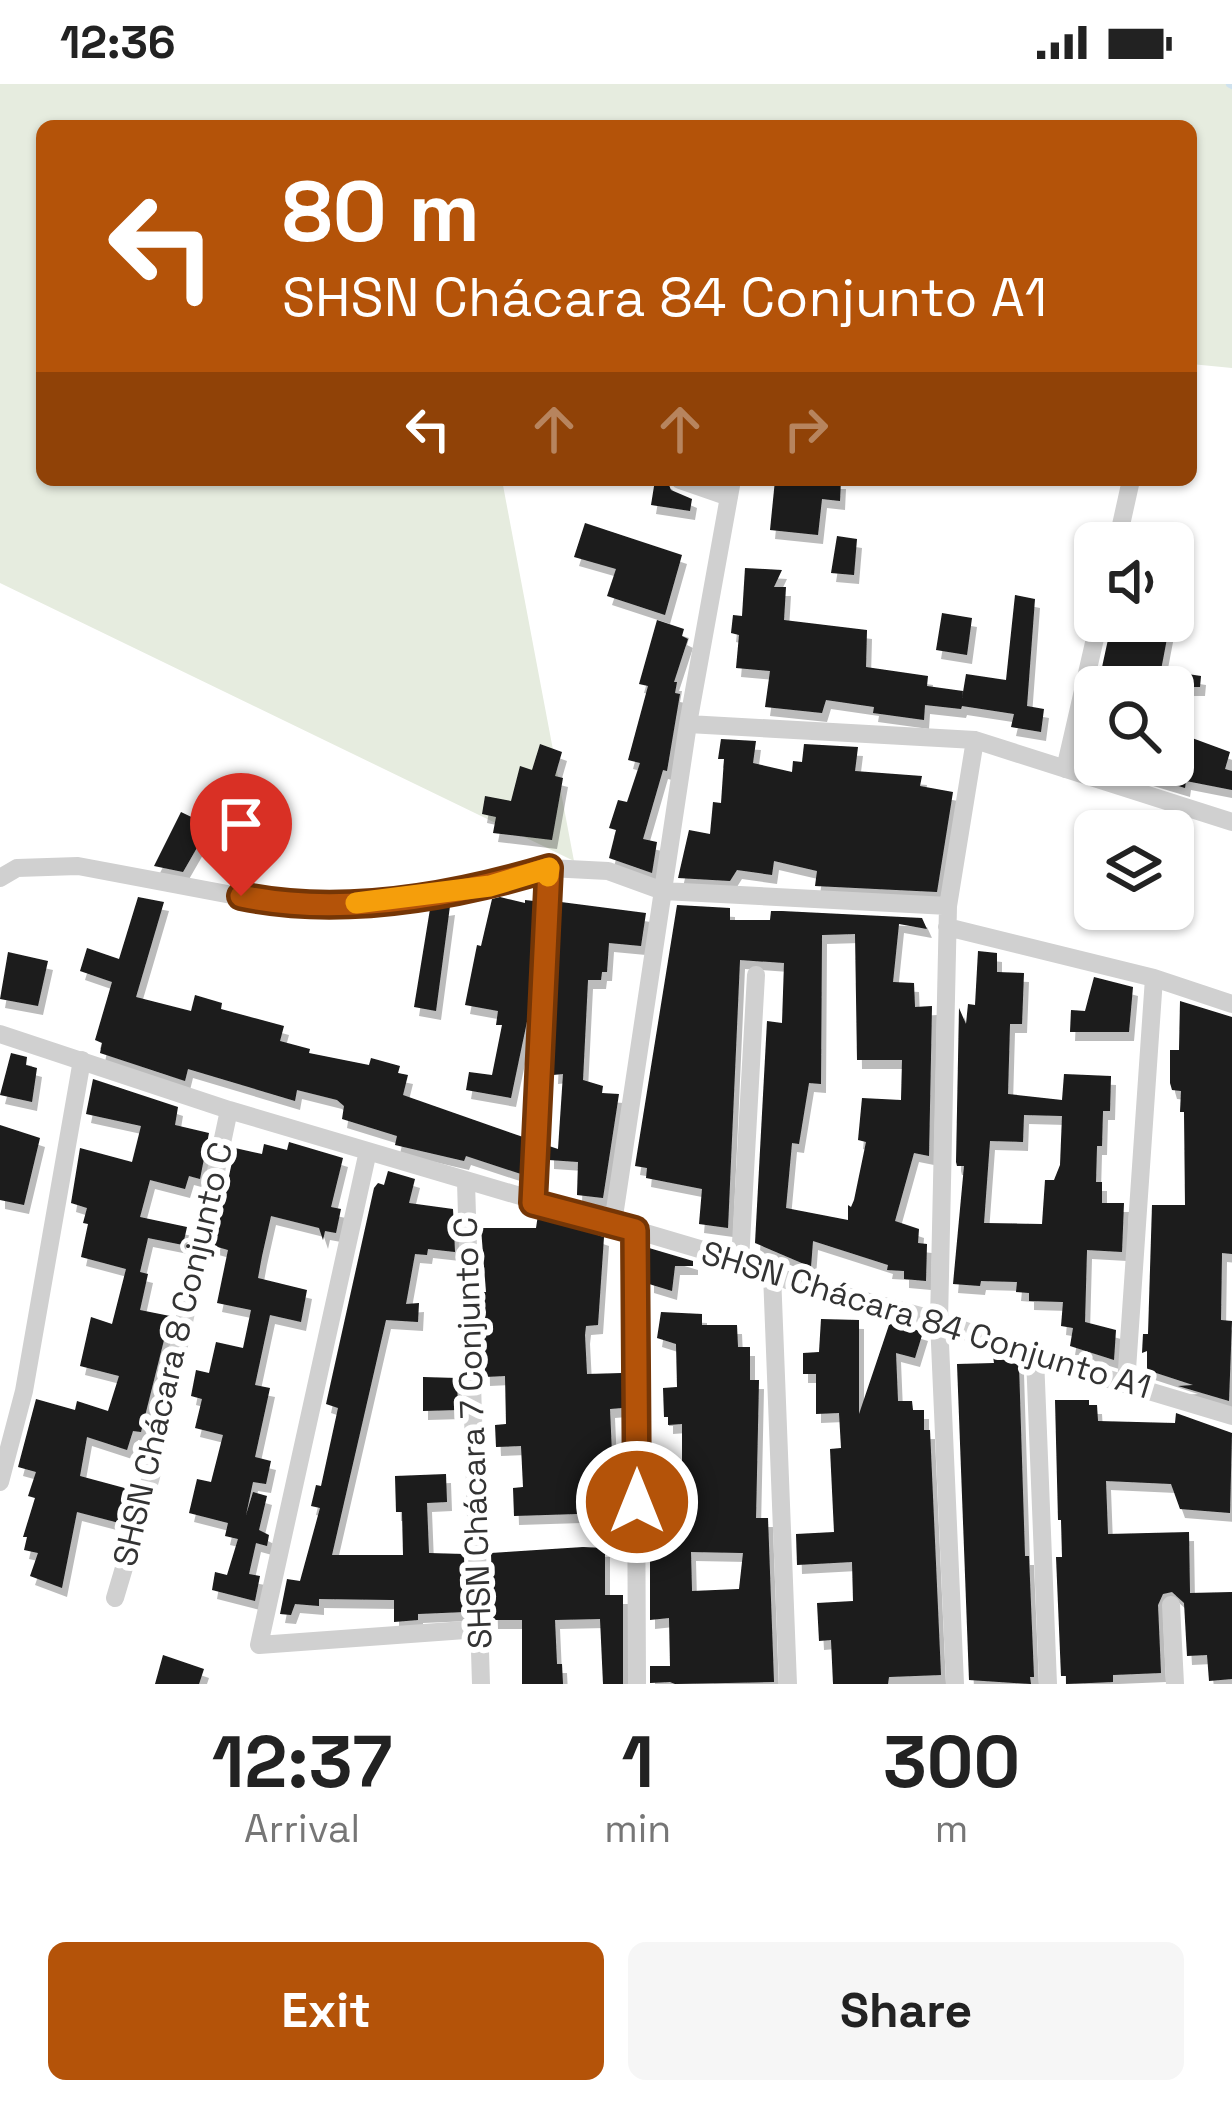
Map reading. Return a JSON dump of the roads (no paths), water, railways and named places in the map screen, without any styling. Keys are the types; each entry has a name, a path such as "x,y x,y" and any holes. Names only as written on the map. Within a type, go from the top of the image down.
{"street":[{"path":"1122,522 1130,486"},
{"path":"613,1223 688,724 730,489"},
{"path":"1065,769 1094,642"},
{"path":"688,724 975,740 1232,822"},
{"path":"955,1684 939,1321 947,927 975,740"},
{"path":"0,878 16,868 78,866 280,904 377,902 490,886 549,868 608,871 663,890 948,906"},
{"path":"533,1203 549,868"},
{"path":"947,927 1154,977 1232,1002"},
{"path":"740,1261 756,975"},
{"path":"1126,1384 1154,977"},
{"name":"SHSN Chácara 84 Conjunto A1","path":"0,1034 230,1110 939,1321 1035,1357 1232,1416"},
{"path":"0,1482 24,1391 82,1060"},
{"name":"SHSN Chácara 8 Conjunto C","path":"115,1598 151,1477 230,1110"},
{"path":"368,1151 259,1645 479,1629"},
{"name":"SHSN Chácara 7 Conjunto C","path":"466,1182 481,1684"},
{"path":"635,1230 638,1684"},
{"path":"772,1274 788,1684"},
{"path":"1035,1357 1048,1684"},
{"path":"1171,1605 1175,1684"}]}
